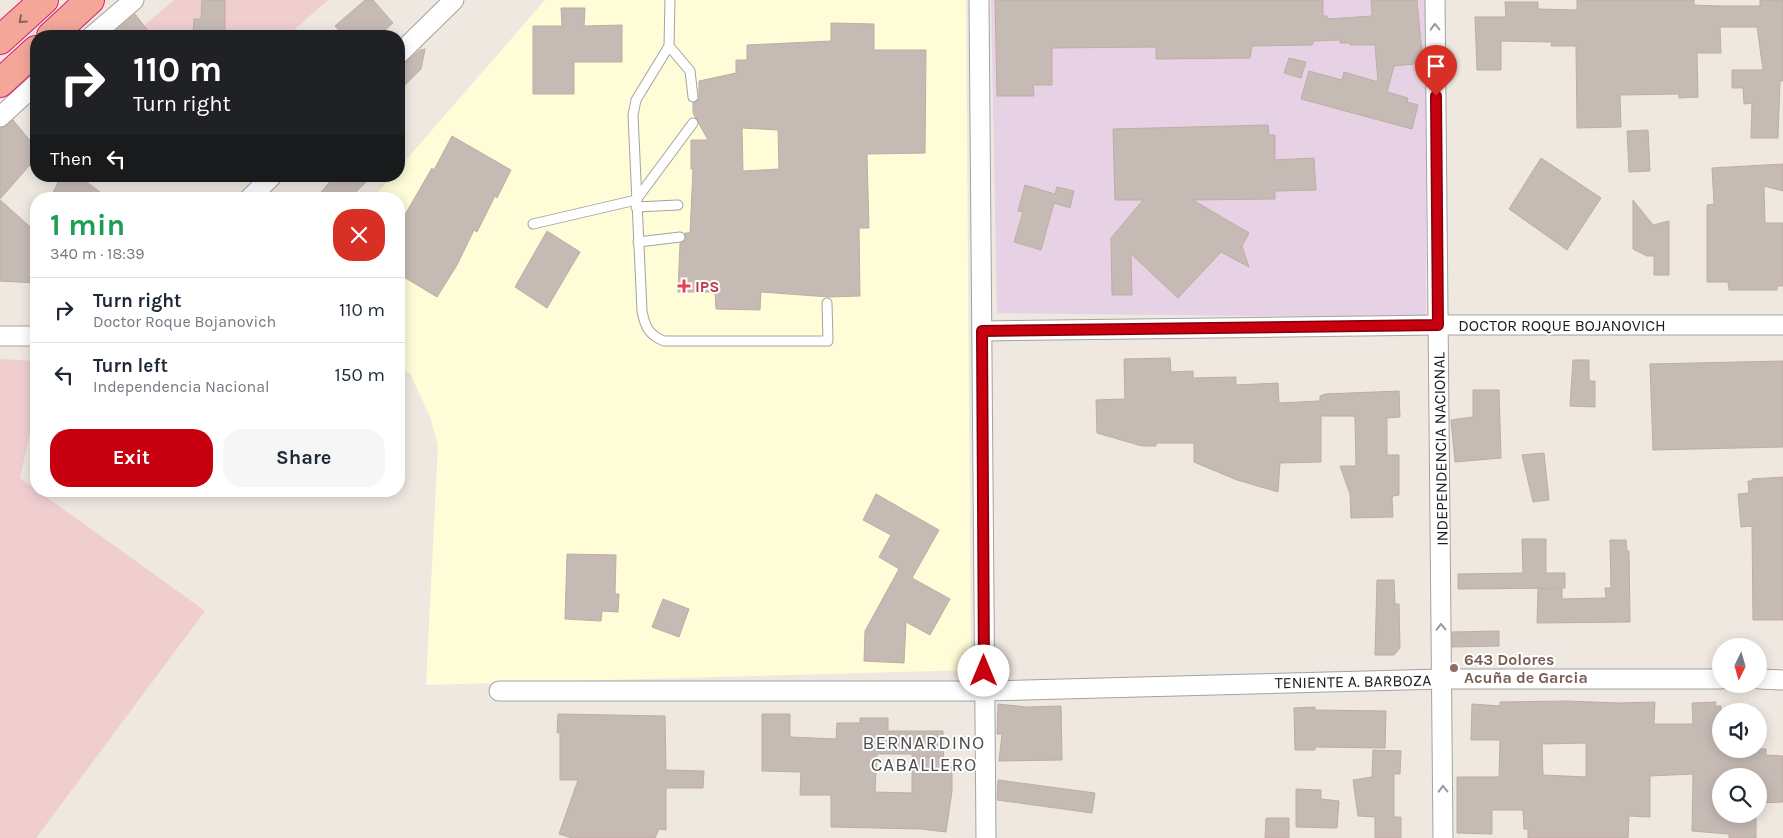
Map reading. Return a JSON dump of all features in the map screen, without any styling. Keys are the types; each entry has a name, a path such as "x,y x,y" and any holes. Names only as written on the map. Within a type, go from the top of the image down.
{"highway":[{"path":"0,40 44,0"},
{"path":"58,30 90,0"},
{"path":"0,83 30,72"}],"street":[{"path":"99,30 134,0"},
{"path":"405,48 454,0"},
{"path":"980,0 986,838"},
{"name":"INDEPENDENCIA NACIONAL","path":"1435,0 1444,838"},
{"path":"0,117 30,74"},
{"path":"256,192 266,182"},
{"name":"DOCTOR ROQUE BOJANOVICH","path":"982,331 1438,325 1783,324"},
{"path":"0,336 30,336"},
{"name":"TENIENTE A. BARBOZA","path":"499,691 984,691 1442,679 1712,679"},
{"path":"1768,680 1783,680"}],"lane":[{"path":"670,0 669,46 636,100 633,115 638,242 642,311 645,326 652,336 664,341 828,341 827,303"},
{"path":"669,46 690,71 693,97"},
{"path":"636,203 693,123"},
{"path":"533,224 636,203 678,205"},
{"path":"638,242 680,237"}],"shaded area":[{"path":"174,0 328,0 294,30 139,30"},
{"name":"IPS","path":"545,0 966,0 971,670 426,685 438,445 430,417 410,373 405,373 405,192 378,192 387,182 405,182 405,161"},
{"path":"991,0 1427,0 1426,318 997,313"},
{"path":"0,359 30,361 30,432 20,478 30,485 30,497 46,497 205,611 36,838 0,838"}],"building":[{"path":"202,0 225,0 225,30 193,30 194,19 201,19"},
{"path":"365,0 373,0 393,23 385,30 339,30 335,26"},
{"path":"995,0 1323,0 1323,16 1327,16 1327,19 1372,16 1371,0 1417,0 1423,63 1394,66 1387,92 1408,98 1407,102 1418,105 1412,129 1301,99 1309,71 1342,80 1344,72 1378,82 1375,45 1350,45 1351,43 1340,43 1340,40 1314,41 1312,45 1252,46 1250,58 1156,59 1156,47 1052,48 1052,85 1033,85 1034,96 997,96"},
{"path":"1577,0 1694,0 1694,5 1760,6 1760,0 1783,0 1783,81 1780,81 1778,138 1751,138 1752,103 1744,104 1743,88 1732,88 1732,70 1763,70 1757,27 1720,27 1721,53 1697,53 1698,97 1679,98 1679,94 1620,95 1621,127 1577,128 1576,46 1551,46 1552,42 1501,41 1501,70 1477,70 1475,17 1506,17 1505,2 1538,2 1538,9 1577,10"},
{"path":"561,8 585,8 584,26 622,25 622,62 574,62 574,94 533,94 533,26 562,26"},
{"path":"135,14 147,30 116,30"},
{"path":"831,23 874,24 874,50 926,50 925,153 867,154 869,228 859,228 860,296 829,297 761,292 760,310 716,309 715,292 678,292 680,243 686,240 685,233 690,233 693,169 691,169 691,140 708,140 693,113 693,103 699,99 699,81 736,73 736,60 747,60 747,45 831,41","holes":["742,128 778,130 779,169 743,171"]},
{"path":"425,49 421,69 405,85 405,62 420,50"},
{"path":"1289,58 1306,62 1301,78 1284,73"},
{"path":"13,120 30,141 30,165 0,199 0,128"},
{"path":"1268,125 1269,135 1275,135 1275,160 1314,158 1316,190 1275,191 1275,199 1193,200 1249,233 1242,246 1249,267 1221,252 1178,298 1131,254 1132,295 1112,295 1111,238 1143,200 1115,200 1113,129"},
{"path":"1648,130 1650,171 1629,172 1627,131"},
{"path":"452,136 511,170 497,198 495,196 477,232 474,230 457,265 437,297 405,278 405,215 432,168 434,170"},
{"path":"1541,158 1601,198 1567,250 1509,209"},
{"path":"1783,164 1783,191 1764,186 1765,223 1783,223 1783,286 1777,286 1777,290 1729,290 1728,282 1707,282 1707,205 1714,204 1712,168"},
{"path":"58,182 87,182 100,192 53,192"},
{"path":"330,182 366,182 356,192 321,192"},
{"path":"1025,185 1055,194 1057,187 1074,191 1070,208 1054,203 1041,250 1014,242 1023,212 1018,211"},
{"path":"0,200 30,227 30,283 0,281"},
{"path":"1633,200 1653,225 1669,221 1669,275 1654,275 1654,256 1647,256 1633,249"},
{"path":"547,231 580,252 547,308 515,287"},
{"path":"1170,358 1171,372 1193,371 1193,378 1236,377 1236,385 1278,383 1279,403 1320,401 1320,396 1325,394 1399,391 1400,417 1387,418 1387,455 1399,455 1399,495 1392,498 1393,517 1351,518 1350,494 1340,466 1356,466 1355,418 1353,416 1321,416 1321,462 1280,463 1278,492 1237,480 1194,462 1194,443 1156,443 1156,446 1142,446 1097,433 1096,400 1125,399 1124,359"},
{"path":"1573,360 1589,360 1589,381 1595,381 1595,407 1570,406"},
{"path":"1783,361 1783,447 1653,450 1650,364"},
{"path":"1473,390 1499,390 1501,458 1455,462 1451,420 1473,417"},
{"path":"1544,453 1549,500 1533,502 1522,455"},
{"path":"1783,477 1783,620 1753,620 1752,526 1741,527 1738,494 1749,493 1748,481 1752,481 1752,479"},
{"path":"876,494 939,530 912,578 950,599 930,635 906,622 904,663 864,661 865,631 899,569 879,557 891,535 863,520"},
{"path":"1522,539 1546,539 1546,573 1565,573 1565,588 1458,589 1458,574 1523,573"},
{"path":"1610,540 1626,540 1627,551 1629,551 1630,622 1537,623 1538,589 1562,589 1562,599 1606,598 1605,588 1611,588"},
{"path":"567,554 616,555 615,594 619,594 618,612 602,611 601,621 565,619"},
{"path":"1377,580 1394,580 1395,604 1399,604 1400,648 1394,655 1375,655"},
{"path":"663,599 689,609 679,637 652,627"},
{"path":"1499,631 1499,646 1452,647 1452,632"},
{"path":"1500,702 1655,702 1654,724 1693,724 1692,703 1716,702 1712,703 1712,758 1767,758 1767,755 1783,756 1783,802 1767,803 1767,768 1712,768 1712,823 1756,823 1756,838 1729,838 1729,834 1692,831 1693,774 1650,776 1650,817 1629,816 1628,838 1528,838 1528,829 1524,829 1523,810 1492,810 1492,834 1457,833 1457,777 1499,777 1500,740 1471,740 1472,704 1500,706","holes":["1586,743 1586,777 1543,775 1542,744"]},
{"path":"998,704 1027,707 1061,706 1062,760 999,761 1002,734 997,734"},
{"path":"1315,707 1315,710 1386,711 1385,748 1315,747 1315,750 1295,750 1294,708"},
{"path":"558,714 665,716 666,770 704,771 703,788 666,788 666,830 659,829 655,838 572,838 559,834 578,780 560,780 560,733 557,733"},
{"path":"762,714 790,714 790,737 836,739 837,723 860,723 860,718 888,718 888,731 943,731 944,766 952,766 952,791 946,832 921,829 831,827 831,795 800,795 801,772 762,771","holes":["877,754 912,754 912,793 875,792"]},
{"path":"1373,750 1401,751 1400,774 1394,774 1394,817 1401,817 1401,838 1375,838 1375,817 1358,816 1353,780 1372,777"},
{"path":"998,780 1095,793 1092,813 997,800"},
{"path":"1296,789 1321,790 1321,799 1339,801 1337,828 1296,827"},
{"path":"1266,818 1289,818 1289,838 1265,838"}],"place":[{"name":"IPS","path":"684,286"},
{"name":"643 Dolores Acuña de Garcia","path":"1454,668"}],"district":[{"name":"BERNARDINO CABALLERO","path":"924,753"}],"route":[{"path":"984,671 982,331 1438,325 1436,96"}]}
